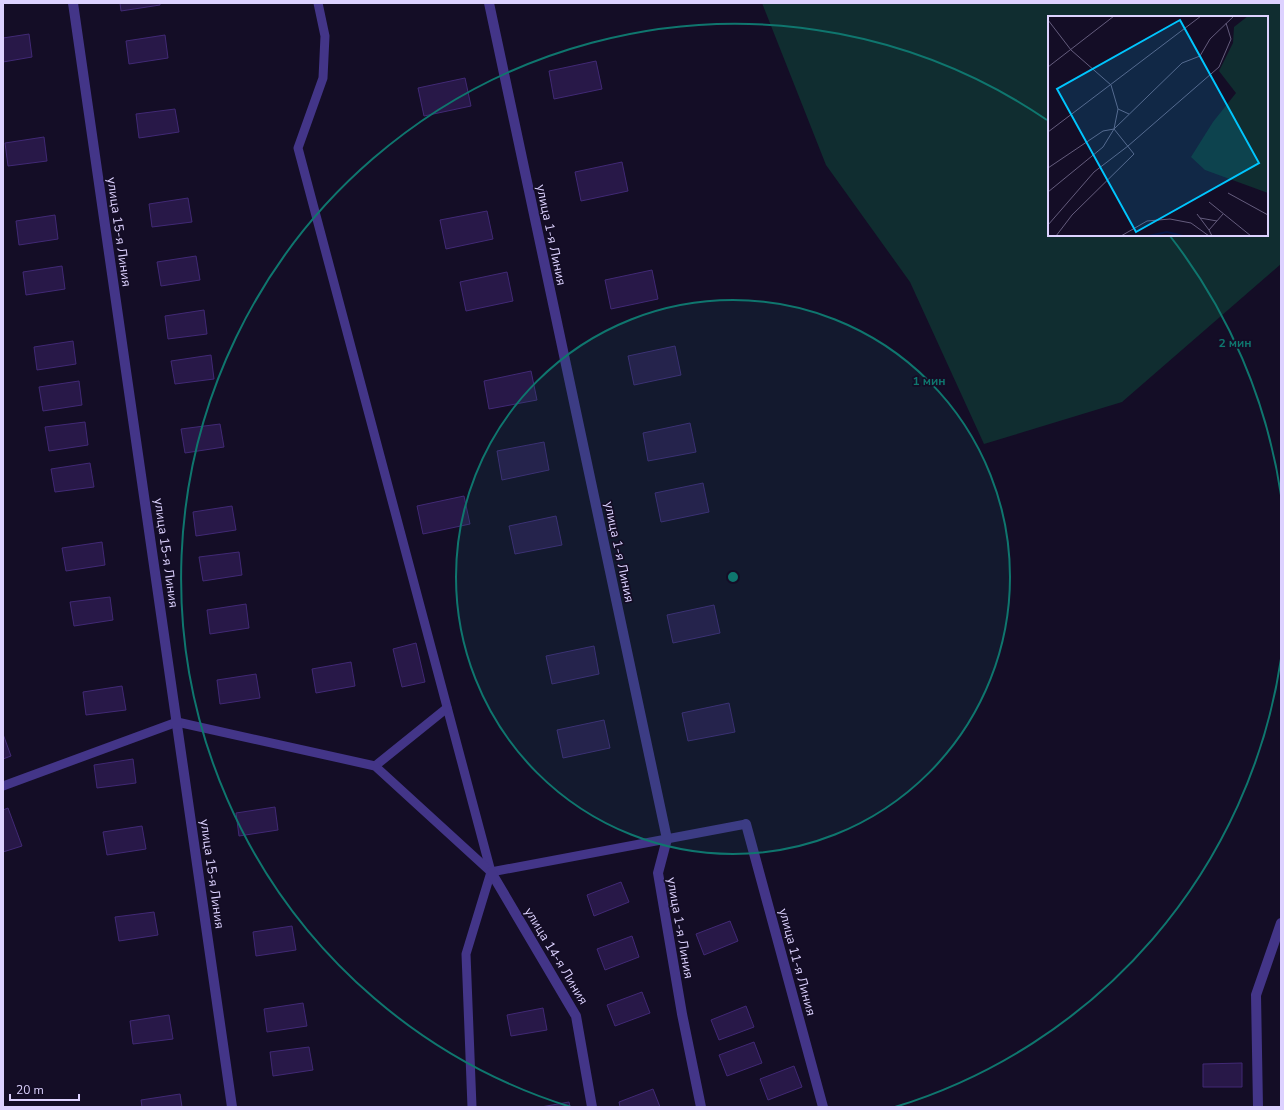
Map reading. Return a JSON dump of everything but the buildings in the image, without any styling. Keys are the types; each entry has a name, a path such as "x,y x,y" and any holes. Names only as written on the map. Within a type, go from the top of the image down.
{"street":[{"name":"улица 15-я Линия","path":"73,3 232,1107"},
{"name":"улица 1-я Линия","path":"488,3 667,839 658,873 682,1014 701,1107"},
{"name":"улица 11-я Линия","path":"746,824 823,1107"},
{"name":"улица 14-я Линия","path":"491,872 576,1016 592,1107"},
{"path":"1258,1107 1256,995 1281,923"}],"lane":[{"path":"318,3 325,36 323,78 298,148 491,872 466,954 472,1107"},
{"path":"375,766 447,708"},
{"path":"3,786 177,722 375,766 491,872"},
{"path":"491,872 746,824"}],"green space":[{"path":"762,3 1281,3 1281,264 1122,402 984,444 910,282 826,165"}]}
